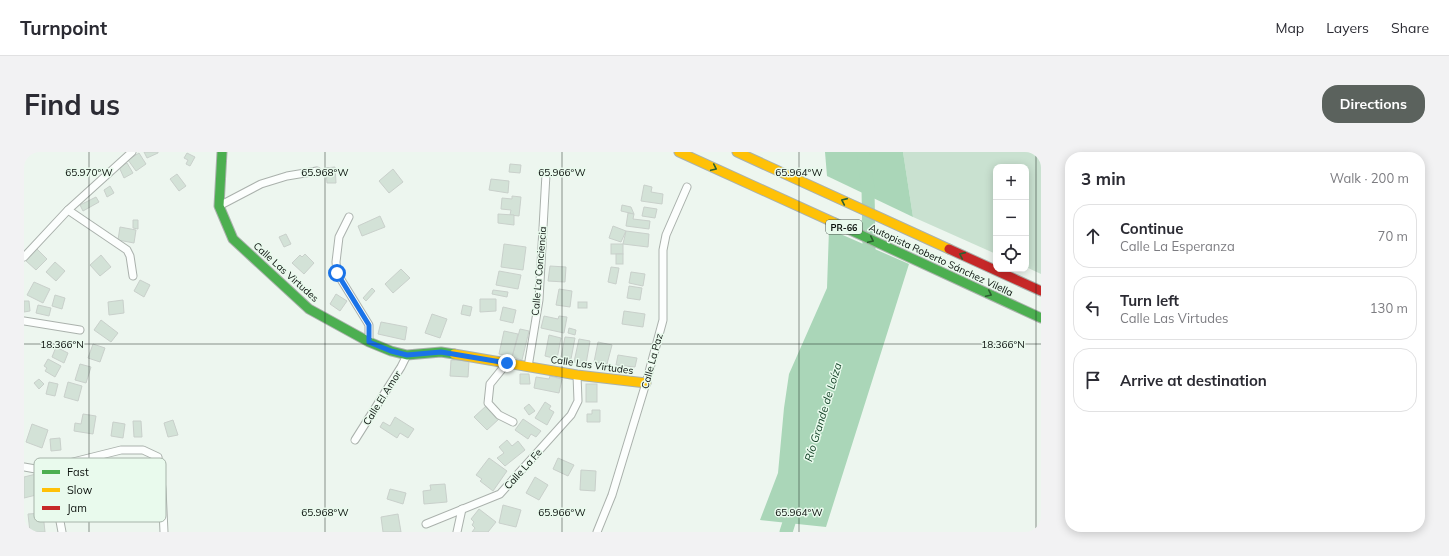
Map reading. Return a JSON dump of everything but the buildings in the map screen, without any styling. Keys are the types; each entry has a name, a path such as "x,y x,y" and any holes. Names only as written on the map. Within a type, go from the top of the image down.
{"main road":[{"name":"Calle Las Virtudes","path":"222,152 219,206 234,240 309,309 369,342 391,351 407,355 441,352 577,375 646,383"},
{"name":"Autopista Roberto Sánchez Vilella","path":"679,152 1041,318"},
{"name":"Autopista Roberto Sánchez Vilella","path":"737,152 1041,291"}],"street":[{"path":"24,257 68,210 132,152"},
{"path":"219,206 261,184 287,176 317,171"},
{"name":"Calle La Conciencia","path":"528,367 538,300 546,174"},
{"name":"Calle La Paz","path":"597,532 612,494 646,383 662,320 662,250 666,235 687,187"},
{"path":"68,210 127,250 130,256 133,276"},
{"path":"349,217 339,238 336,262 337,273 369,325 369,342"},
{"path":"24,321 80,330"},
{"name":"Calle El Amor","path":"355,440 407,355"},
{"path":"507,363 490,384 488,403 499,415 513,422"},
{"name":"Calle La Fe","path":"426,524 500,494 571,416 578,401 577,375"},
{"path":"89,458 121,450 143,450 158,458"},
{"path":"24,467 34,469"},
{"path":"457,532 462,509"},
{"path":"60,522 62,532"},
{"path":"164,522 164,532"}],"shaded area":[{"path":"903,152 1041,152 1041,274 1029,268 1029,164 993,164 993,253 913,217"}],"water":[{"path":"825,152 903,152 913,217 827,176"},
{"path":"829,229 909,264 826,527 760,520 778,473 784,408 789,374 827,288"}],"waterway":[{"name":"Río Grande de Loíza","path":"863,152 868,188 869,249"},
{"name":"Río Grande de Loíza","path":"786,532 794,507"}],"traffic: fast":[{"path":"222,152 219,206 233,239 309,309 369,342 391,351 407,355 441,352 454,354"},
{"path":"835,223 1041,318"}],"traffic: slow":[{"path":"679,152 835,223"},
{"path":"737,152 949,249"},
{"path":"454,354 577,375 646,383"}],"traffic: jam":[{"path":"949,249 1041,291"}],"route":[{"path":"337,273 369,325 369,342 391,351 407,355 441,352 507,363"}]}
